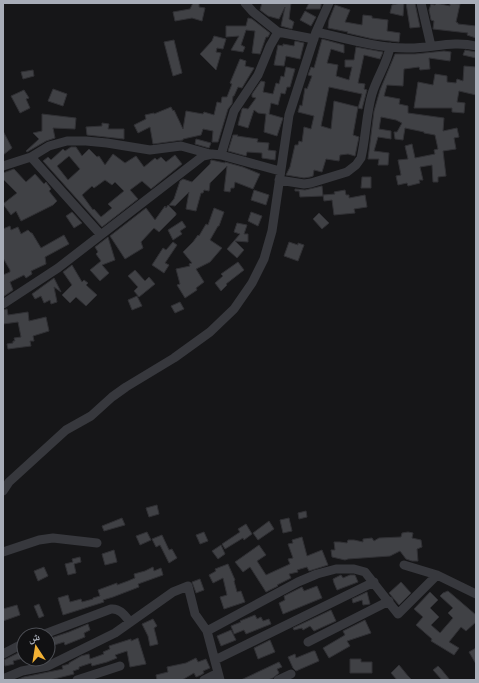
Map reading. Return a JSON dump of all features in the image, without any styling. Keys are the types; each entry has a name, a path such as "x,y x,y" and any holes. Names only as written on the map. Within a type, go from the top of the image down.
{"street":[{"path":"245,3 253,12 278,32 390,47 408,48 457,43 476,46"},
{"path":"3,491 9,482 61,434 92,416 112,397 126,387 180,354 210,332 234,309 252,283 264,259 272,231 289,115 315,36 329,3"},
{"path":"421,3 431,46"},
{"path":"216,154 234,111 258,75 270,46 278,32"},
{"path":"3,166 31,157 49,146 67,140 86,140 150,150 181,146 216,154 304,184 311,184 347,172 356,165 361,158 372,95 379,74 385,66 390,47"},
{"path":"3,304 58,268 203,156 216,154"},
{"path":"31,157 100,235"},
{"path":"3,552 39,540 53,538 97,543"},
{"path":"404,565 437,575 476,594"},
{"path":"207,631 298,582 317,574 336,569 354,569 364,572 374,582 398,614 437,575"},
{"path":"215,660 374,582"},
{"path":"3,679 22,671 48,666 115,633 173,592 188,586 195,614 207,631 219,676 204,680"},
{"path":"308,642 388,601"},
{"path":"56,630 111,609 120,610 130,622"},
{"path":"3,654 16,647"},
{"path":"78,680 120,666"},
{"path":"278,680 291,674"}],"building":[{"path":"193,3 199,3 199,7 205,8 202,21 192,18 175,21 173,12 190,9"},
{"path":"262,3 291,3 289,19 294,22 292,29 281,26 285,7 279,19 268,16 260,10"},
{"path":"309,3 321,3 320,9 306,9"},
{"path":"404,3 403,16 390,13 392,5"},
{"path":"406,3 415,3 420,27 410,28"},
{"path":"436,3 450,6 450,3 460,4 456,22 458,24 476,26 476,38 467,35 468,33 433,29 434,21 431,20 429,10 431,4 435,5"},
{"path":"335,5 350,10 345,22 362,25 363,15 388,20 387,31 400,33 399,42 373,39 328,28 329,20"},
{"path":"305,11 316,17 311,26 300,20"},
{"path":"248,18 252,19 270,33 268,37 266,37 260,54 252,53 255,31 246,30 241,45 245,47 243,52 231,50 239,36 226,37 226,26 246,26"},
{"path":"214,36 226,39 223,49 217,48 216,52 221,53 216,70 200,54 212,41"},
{"path":"322,39 344,45 344,53 331,49 327,63 338,65 336,76 349,80 352,67 345,67 345,60 354,60 356,47 383,52 380,59 364,55 358,83 365,84 364,89 367,90 362,109 358,108 362,94 329,87 321,126 331,129 334,101 358,107 353,135 359,137 355,156 348,154 340,155 339,161 326,159 322,172 314,170 313,176 310,177 304,178 286,175 290,167 295,145 298,145 299,141 302,142 304,127 311,129 314,116 298,112 300,105 302,106 305,88 307,89 312,76 308,75 311,67 314,68"},
{"path":"174,40 182,73 173,76 164,42"},
{"path":"295,41 304,43 300,59 286,56 284,66 274,65 278,45 283,46 283,44 294,46"},
{"path":"465,50 476,52 476,58 463,55"},
{"path":"444,51 451,52 450,61 429,58 430,69 420,70 419,67 404,69 403,86 387,85 384,96 400,99 399,104 408,106 408,113 444,118 443,131 457,128 459,137 454,138 456,149 443,151 446,176 438,177 438,182 433,182 432,165 420,167 423,180 419,180 420,183 408,186 407,183 398,185 396,176 401,175 398,160 408,159 405,146 412,144 415,158 435,154 434,150 438,149 435,135 424,132 405,128 403,140 395,139 394,132 397,132 402,123 396,120 381,117 379,129 391,131 391,139 378,137 374,151 389,153 388,165 378,165 379,159 368,159 374,111 380,90 395,54 415,54"},
{"path":"240,59 246,61 245,66 254,68 242,88 238,87 233,96 232,104 228,109 218,142 212,142 213,131 203,129 201,135 183,140 153,144 150,127 138,133 134,125 146,119 145,115 154,114 171,107 183,129 186,111 203,114 204,112 214,115 217,102 221,103 222,97 227,97 232,84 230,83"},
{"path":"464,66 476,67 476,95 459,91 457,102 465,103 464,113 452,112 452,108 414,108 418,82 433,85 435,74 447,76 447,82 456,83 457,79 463,81"},
{"path":"286,67 295,69 290,87 287,87 285,94 281,93 278,105 271,103 269,114 283,118 277,136 264,132 266,114 258,113 254,110 248,128 238,125 242,109 248,109 256,98 252,97 252,94 261,81 265,82 263,92 273,94 276,83 279,84 281,76 284,77"},
{"path":"33,70 34,76 23,79 21,72"},
{"path":"53,89 67,94 63,106 48,101"},
{"path":"24,90 29,98 26,99 30,108 20,113 11,96"},
{"path":"42,114 76,118 75,129 53,128 55,138 46,141 27,152 26,151 39,139 33,133 42,131"},
{"path":"102,123 109,124 108,129 124,129 124,139 87,135 86,127 102,126"},
{"path":"3,131 12,148 3,155"},
{"path":"233,135 258,139 257,142 269,143 268,150 276,151 275,160 262,158 262,153 247,152 246,156 228,151"},
{"path":"196,139 211,143 209,148 195,144"},
{"path":"71,147 76,147 82,156 89,149 97,157 99,156 105,165 113,154 125,163 136,156 144,167 155,158 157,160 161,157 166,162 175,155 182,164 151,189 142,181 130,190 138,199 102,227 43,161 48,157 51,160 63,149 65,151","holes":["69,156 80,169 68,180 57,166","105,180 112,185 115,182 124,191 108,204 112,208 101,217 94,209 93,210 82,195 92,186 94,188"]},
{"path":"211,160 243,167 260,174 253,189 235,182 234,188 231,188 230,192 224,191 227,166 210,183 209,191 204,190 203,193 201,193 196,211 186,209 189,192 175,206 169,205 174,199 180,181 183,179 192,182 210,164"},
{"path":"14,169 26,182 35,174 44,184 46,182 51,189 49,191 57,201 53,205 21,221 16,211 11,215 3,204 17,193 3,179 3,173"},
{"path":"362,177 371,177 371,188 361,188"},
{"path":"322,186 323,196 300,197 299,191 295,191 295,189 305,190"},
{"path":"254,190 269,195 266,205 251,200"},
{"path":"345,190 346,195 349,195 349,198 365,195 367,207 354,209 355,213 334,215 332,200 324,201 323,195 335,194 334,192"},
{"path":"168,205 176,213 176,215 159,232 154,228 141,242 143,248 125,259 110,236 146,208 155,220 165,206 166,208"},
{"path":"214,208 224,212 219,226 210,240 222,248 210,262 196,269 204,282 196,288 197,290 185,298 177,285 180,284 176,269 190,266 189,264 192,263 183,252 198,235 199,236 206,224 208,225"},
{"path":"72,212 82,223 74,228 66,216"},
{"path":"251,212 262,216 258,226 248,221"},
{"path":"319,213 329,223 322,229 313,219"},
{"path":"182,221 186,227 180,231 182,234 173,240 168,230"},
{"path":"237,223 247,225 244,234 248,234 248,242 235,241 244,250 237,258 227,249 240,234 234,232"},
{"path":"10,226 11,230 18,227 21,234 28,230 32,233 41,248 64,235 69,244 45,257 46,264 31,271 32,274 26,278 24,275 10,282 13,290 3,297 3,275 10,272 10,270 3,258 3,229"},
{"path":"108,237 115,260 102,265 109,273 100,281 90,270 101,261 96,254 98,252 95,247"},
{"path":"173,242 177,245 165,263 169,265 164,273 152,265 163,248 166,250"},
{"path":"289,242 304,245 298,261 284,256"},
{"path":"238,262 244,270 226,284 227,285 221,291 215,283 223,276 221,274"},
{"path":"72,265 82,282 84,280 88,283 86,285 97,295 86,306 76,297 70,303 62,295 72,285 63,272"},
{"path":"135,270 145,281 149,277 155,284 139,297 134,291 138,287 128,276"},
{"path":"54,278 61,292 54,287 57,302 51,304 50,300 44,303 41,296 35,299 32,294"},
{"path":"137,296 142,306 132,310 128,300"},
{"path":"180,302 184,309 175,313 171,306"},
{"path":"7,309 8,315 28,312 29,321 46,317 49,331 33,336 34,341 30,341 31,346 8,349 7,344 13,343 13,341 15,341 14,338 21,337 18,322 3,324 3,310"},
{"path":"157,505 159,514 149,517 146,508"},
{"path":"306,511 307,517 299,519 298,513"},
{"path":"122,518 125,525 104,531 102,526"},
{"path":"289,518 292,531 283,533 280,520"},
{"path":"269,521 274,529 258,540 253,533"},
{"path":"246,524 252,534 244,540 243,538 225,549 222,544 240,532 238,529"},
{"path":"147,532 151,540 140,545 136,536"},
{"path":"204,532 208,541 200,544 196,535"},
{"path":"402,533 413,533 412,538 421,540 422,547 417,549 418,561 406,559 400,551 390,556 345,560 332,557 331,550 335,550 334,542 347,543 348,540 354,540 363,542 363,539 372,538 374,541 379,538 401,537"},
{"path":"162,535 169,550 172,549 177,558 169,563 160,545 156,547 152,539"},
{"path":"302,537 307,556 322,550 328,565 309,571 307,567 297,570 298,572 289,574 291,578 266,592 250,567 243,572 235,562 259,545 266,555 257,561 266,575 290,564 288,559 293,558 288,544 293,543 292,540"},
{"path":"221,545 225,554 218,559 212,551"},
{"path":"114,550 117,562 105,565 102,554"},
{"path":"80,557 81,562 74,564 76,573 68,575 65,564 73,562 72,559"},
{"path":"228,564 235,580 237,592 241,591 245,602 224,609 220,597 227,595 223,578 213,583 209,575 216,571 215,569"},
{"path":"44,567 48,576 38,581 34,571"},
{"path":"153,567 154,571 161,568 163,575 138,584 139,587 103,600 104,602 63,615 58,598 68,595 70,602 81,599 82,602 93,599 100,596 98,590 117,583 117,585 128,581 135,578 134,574"},
{"path":"341,575 343,578 350,575 355,575 358,582 337,590 333,579"},
{"path":"200,579 204,590 196,593 192,582"},
{"path":"401,582 411,593 399,605 389,593"},
{"path":"317,586 322,598 283,614 279,603 285,600 284,596 302,587 304,591"},
{"path":"448,591 476,615 476,622 466,631 461,627 449,642 459,648 454,655 431,641 432,639 416,625 423,617 414,609 430,592 438,600 430,608 439,617 431,625 440,633 453,618 448,613 453,608 440,596"},
{"path":"367,592 370,604 363,605 362,600 353,603 352,599"},
{"path":"39,604 44,616 39,618 34,606"},
{"path":"17,605 20,615 3,621 3,609"},
{"path":"331,610 336,621 314,631 310,626 303,630 302,628 294,630 293,628"},
{"path":"255,615 257,619 261,617 263,621 269,619 271,624 246,634 244,630 234,634 231,626"},
{"path":"153,619 157,626 154,628 158,644 150,646 148,636 142,624"},
{"path":"365,620 371,633 347,641 350,646 329,658 323,648 345,635 343,631"},
{"path":"88,624 90,630 84,633 85,637 65,645 64,642 56,644 56,636"},
{"path":"231,630 236,640 221,646 217,636"},
{"path":"138,638 146,664 130,667 127,651 115,655 117,658 107,662 92,666 91,663 79,667 79,669 73,671 74,674 50,680 16,680 63,669 62,666 69,664 81,656 89,654 90,659 104,654 103,652 110,649 109,646"},
{"path":"270,640 275,652 258,659 254,648"},
{"path":"476,648 476,664 469,652"},
{"path":"315,651 319,661 296,671 293,668 288,657 295,654 296,658"},
{"path":"16,654 16,660 13,661 14,664 5,666 4,660"},
{"path":"196,658 198,662 206,659 210,668 203,671 204,673 201,675 196,677 194,673 182,680 157,680 156,675 168,672 167,667 186,663"},
{"path":"350,659 361,659 361,662 372,662 372,673 350,673"},
{"path":"279,662 282,667 277,669 279,673 273,678 268,680 241,680"},
{"path":"399,665 412,680 397,680 391,673"},
{"path":"438,666 450,680 442,680 433,670"}]}
